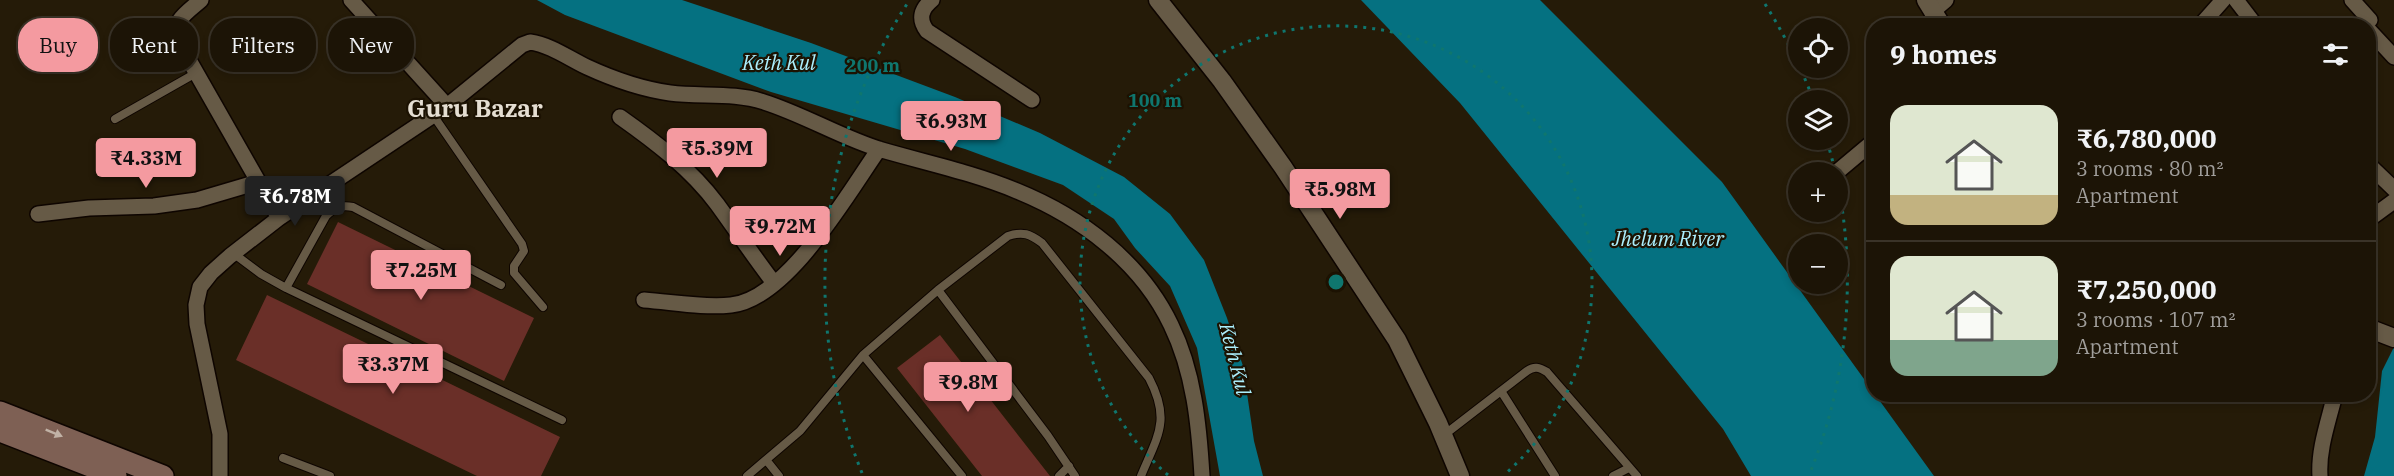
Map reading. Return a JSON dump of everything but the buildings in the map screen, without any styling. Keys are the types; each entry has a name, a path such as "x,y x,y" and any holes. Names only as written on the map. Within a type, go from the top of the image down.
{"main road":[{"path":"0,412 163,476"},
{"path":"0,431 116,476"}],"street":[{"path":"201,0 178,21 175,28 177,39 279,218"},
{"path":"351,0 447,106"},
{"path":"932,0 922,12 921,19 927,31 1032,100"},
{"path":"1158,0 1222,81 1354,273 1397,340 1460,476"},
{"path":"1933,13 1946,0"},
{"path":"2207,18 2223,0"},
{"path":"2236,0 2250,18"},
{"path":"2352,0 2363,18"},
{"path":"2376,36 2394,57"},
{"path":"220,476 220,435 197,324 196,305 200,286 233,254 279,218 447,106 522,45 530,42 547,46 588,67 627,83 670,93 708,94 763,101 879,149 1016,190 1057,209 1084,226 1111,248 1144,284 1171,326 1191,388 1198,423 1202,476"},
{"path":"620,117 650,140 698,183 716,203 742,242 774,283"},
{"path":"1848,163 1866,148"},
{"path":"644,300 731,305 749,300 790,270 810,247 879,149"},
{"path":"2376,172 2394,189"},
{"path":"38,214 89,208 154,206 197,200 258,182"},
{"path":"2376,214 2394,201"},
{"path":"2376,331 2394,338"},
{"path":"2320,476 2326,427 2334,402"}],"lane":[{"path":"115,119 196,73"},
{"path":"433,115 522,244 524,251 514,266 514,273 543,307"},
{"path":"285,288 326,216 334,208 344,205 353,207 501,285"},
{"path":"747,476 800,431 863,355 938,290 1008,236 1019,232 1032,235 1042,243 1149,378 1158,395 1162,425 1142,476"},
{"path":"233,254 285,288 562,420"},
{"path":"938,290 1076,476"},
{"path":"863,355 962,476"},
{"path":"1443,436 1532,367 1540,368 1547,372 1637,476"},
{"path":"1501,391 1555,476"},
{"path":"283,458 330,476"},
{"path":"767,461 778,476"},
{"path":"1059,476 1069,466"},
{"path":"1614,476 1629,468"}],"water":[{"name":"Keth Kul","path":"537,0 682,0 811,43 955,97 1040,133 1124,177 1170,214 1204,260 1243,366 1254,441 1263,476 1220,476 1197,348 1170,286 1135,248 1114,219 1063,185 965,149 771,92 565,15"},
{"name":"Jhelum River","path":"1361,0 1540,0 1722,182 1788,274 1788,294 1803,294 1866,382 1866,402 1881,402 1934,476 1751,476 1723,429 1460,103"},
{"path":"2394,347 2394,476 2364,476 2375,437 2382,371"}],"district":[{"name":"Guru Bazar","path":"475,109"}]}
